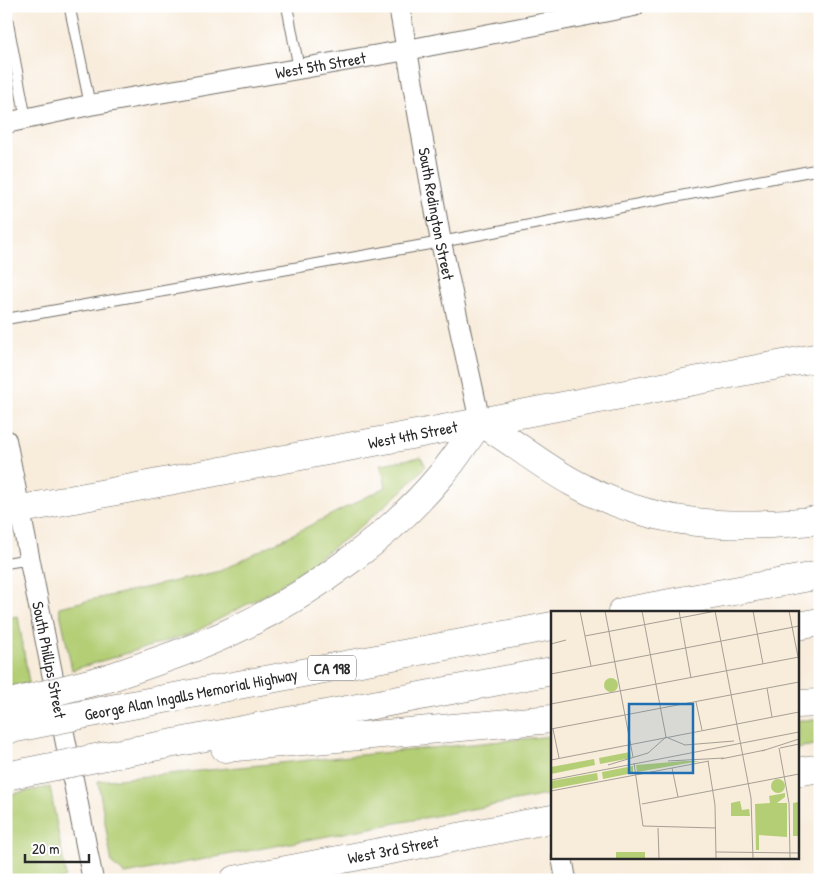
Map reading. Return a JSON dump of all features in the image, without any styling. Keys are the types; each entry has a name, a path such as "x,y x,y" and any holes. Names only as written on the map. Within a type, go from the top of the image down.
{"main road":[{"name":"West 4th Street","path":"13,510 820,357"},
{"path":"6,704 105,679 175,655 242,627 319,582 391,526 422,497 442,474 480,422 572,482 609,500 645,513 679,521 720,526 820,520"},
{"path":"627,611 820,575"},
{"path":"798,626 820,622"},
{"name":"George Alan Ingalls Memorial Highway","path":"6,730 551,626"},
{"path":"9,775 551,672"},
{"path":"798,704 820,703"},
{"path":"121,753 235,748 551,719"},
{"path":"798,772 820,768"},
{"name":"West 3rd Street","path":"234,880 551,819"}],"street":[{"name":"South Redington Street","path":"399,6 441,242 480,422"},
{"name":"West 5th Street","path":"6,123 90,105 407,50 588,10 634,6"},
{"name":"South Phillips Street","path":"6,440 13,510 30,558 93,880"},
{"path":"562,858 566,880"}],"lane":[{"path":"287,6 299,69"},
{"path":"70,9 90,105"},
{"path":"7,18 26,119"},
{"path":"6,319 441,242 820,170"},
{"path":"6,563 30,558"}],"green space":[{"path":"421,457 426,466 402,491 353,533 274,590 193,633 72,670 59,607 220,571 386,487 381,464"},
{"path":"18,616 29,683 6,688 6,618"},
{"path":"798,720 820,720 820,744 798,748"},
{"path":"551,736 551,794 125,874 112,864 98,781"},
{"path":"50,787 66,877 62,880 6,880 6,795"}]}
